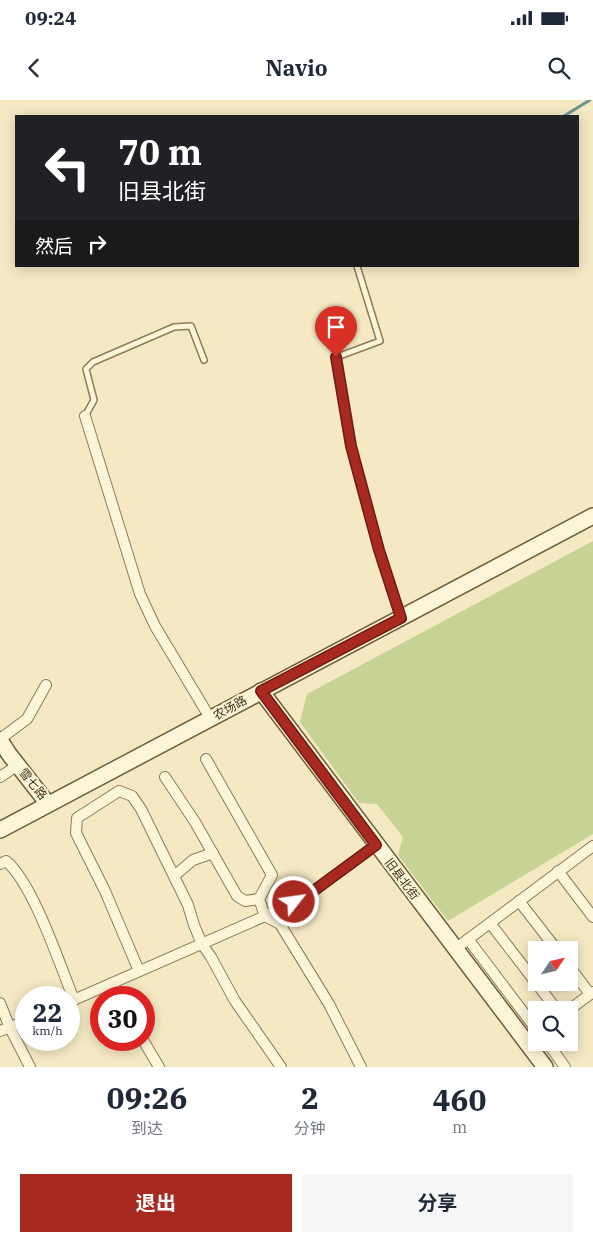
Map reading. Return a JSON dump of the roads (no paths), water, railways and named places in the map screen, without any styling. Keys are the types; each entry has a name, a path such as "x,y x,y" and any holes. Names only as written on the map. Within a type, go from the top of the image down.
{"street":[{"path":"85,416 140,594 155,626 210,718"},
{"name":"农场路","path":"0,830 593,516"},
{"path":"0,740 26,719 46,685"},
{"name":"旧县北街","path":"261,691 545,1067"},
{"name":"雪七路","path":"0,740 48,804"},
{"path":"206,759 272,876 259,899 265,916 280,924 330,1004 361,1067"},
{"path":"0,777 18,765"},
{"path":"165,777 213,853 237,896 246,901 259,899"},
{"path":"139,971 76,833 77,818 119,791 132,796 188,905 202,944 235,1001 281,1067"},
{"path":"80,997 265,916 308,895 376,845"},
{"path":"455,949 593,846"},
{"path":"174,876 193,860 213,853"},
{"path":"0,864 6,861 14,868 35,906 65,986"},
{"path":"558,871 593,917"},
{"path":"519,900 550,941"},
{"path":"490,922 549,1001"},
{"path":"468,939 528,1018"},
{"path":"578,977 592,993 578,1003"},
{"path":"0,1003 5,1030 30,1067"},
{"path":"150,1051 159,1067"},
{"path":"553,1051 565,1067"}],"lane":[{"path":"357,267 380,341 336,357 351,446 379,550 401,618"},
{"path":"85,416 94,400 86,370 93,362 174,328 191,326 204,360"}],"waterway":[{"path":"566,115 590,100"}]}
